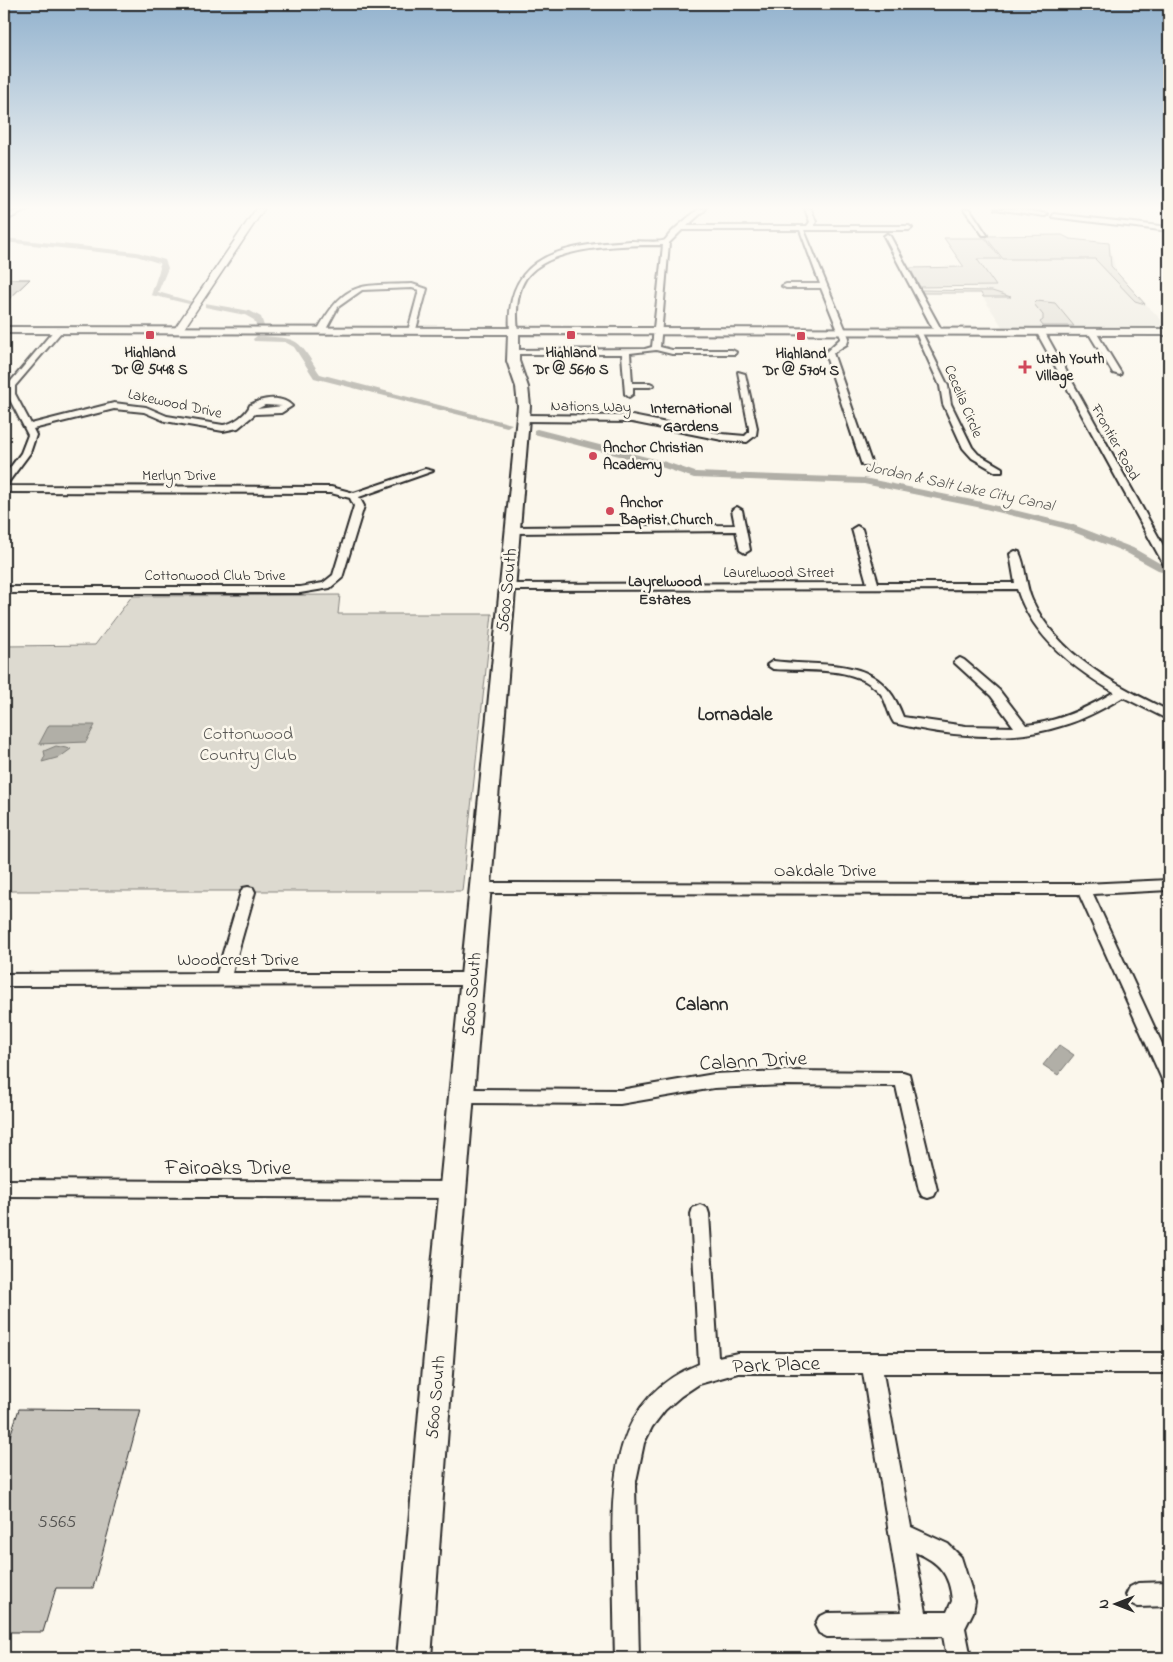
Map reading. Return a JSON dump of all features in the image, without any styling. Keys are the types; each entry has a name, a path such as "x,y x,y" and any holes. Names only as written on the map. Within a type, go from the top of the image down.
{"main road":[{"path":"4,330 1169,332"},
{"name":"5600 South","path":"414,1658 453,1190 523,418 524,394 514,365 522,352 514,331"}],"street":[{"path":"178,331 208,287"},
{"path":"321,331 338,304 360,288 367,287"},
{"path":"412,331 424,289 414,287"},
{"path":"514,331 513,316 519,287"},
{"path":"656,348 662,287"},
{"path":"824,287 845,341 830,350 829,353 867,464"},
{"path":"914,287 938,331"},
{"path":"4,482 28,448 32,435 30,427 7,386 58,331"},
{"name":"Cecelia Circle","path":"917,331 944,386 947,404 968,448 979,458 999,470"},
{"name":"Frontier Road","path":"1040,332 1169,565"},
{"path":"1092,332 1117,373"},
{"path":"522,352 626,351 656,348 674,352 732,352"},
{"path":"626,351 629,389 650,385"},
{"name":"Nations Way","path":"523,418 632,419 722,437 747,439 753,433 753,428 741,374"},
{"name":"Lakewood Drive","path":"30,427 114,406 146,410 161,417 220,428 235,426 246,415 253,412"},
{"path":"354,496 428,471"},
{"name":"Merlyn Drive","path":"4,489 331,490 354,496"},
{"name":"Cottonwood Club Drive","path":"4,590 300,590 326,586 338,576 340,571 359,506 354,496"},
{"path":"737,510 745,550"},
{"path":"512,530 740,528"},
{"path":"856,529 874,586"},
{"path":"1015,554 1021,586 1031,610 1054,640 1093,674 1122,693 1169,716"},
{"name":"Laurelwood Street","path":"507,587 1021,586"},
{"path":"960,662 994,693 1023,730"},
{"path":"773,665 848,671 869,678 887,694 898,720 991,732 1023,730 1077,716 1122,693"},
{"name":"Oakdale Drive","path":"480,888 1084,889 1169,885"},
{"path":"1084,889 1169,1077"},
{"path":"223,978 248,892"},
{"name":"Woodcrest Drive","path":"4,980 223,978 472,979"},
{"name":"Calann Drive","path":"462,1096 620,1097 645,1095 711,1082 739,1079 902,1079 928,1190"},
{"name":"Fairoaks Drive","path":"4,1188 453,1190"},
{"path":"700,1214 709,1370"},
{"path":"871,1362 916,1624"},
{"name":"Park Place","path":"627,1658 623,1500 626,1472 632,1447 642,1423 665,1395 686,1380 709,1370 738,1363 1169,1363"},
{"path":"827,1625 952,1624 961,1615 964,1605 962,1588 951,1561 933,1549 902,1535"},
{"path":"1138,1594 1169,1594"},
{"path":"952,1624 959,1658"}],"shaded area":[{"path":"976,287 1129,287 1169,328 1003,328"},
{"path":"49,725 95,725 86,742 39,744"},
{"path":"56,746 71,749 60,757 42,762 45,756 44,751"},
{"path":"1059,1045 1074,1055 1058,1075 1043,1065"}],"green space":[{"path":"1121,287 1129,287 1145,304 1135,301"},
{"path":"922,290 992,291 1011,297 983,297 981,293 923,293"},
{"path":"1037,301 1055,303 1074,326 1043,326 1040,322 1043,320 1043,315 1034,304"},
{"name":"Cottonwood Country Club","path":"340,595 338,614 492,614 462,891 4,891 4,646 95,645 132,596"}],"building":[{"path":"4,287 22,287 4,304"},
{"path":"19,1409 141,1410 93,1588 56,1588 43,1632 4,1632 4,1454"}],"waterway":[{"name":"Jordan & Salt Lake City Canal","path":"157,287 154,293 189,302"},
{"name":"Jordan & Salt Lake City Canal","path":"208,305 247,313 258,319 260,326"},
{"name":"Jordan & Salt Lake City Canal","path":"257,339 286,340 297,345 317,376 507,424"},
{"name":"Jordan & Salt Lake City Canal","path":"537,432 662,464 694,475 864,481 977,504 1067,526 1129,550 1162,568"}],"place":[{"name":"Highland Dr @ 5448 S","path":"150,335"},
{"name":"Highland Dr @ 5610 S","path":"571,335"},
{"name":"Highland Dr @ 5704 S","path":"801,336"},
{"name":"Utah Youth Village","path":"1025,367"},
{"name":"Anchor Christian Academy","path":"593,456"},
{"name":"Anchor Baptist Church","path":"610,511"}],"district":[{"name":"International Gardens","path":"691,416"},
{"name":"Layrelwood Estates","path":"665,589"},
{"name":"Lornadale","path":"735,713"},
{"name":"Calann","path":"702,1003"}]}
